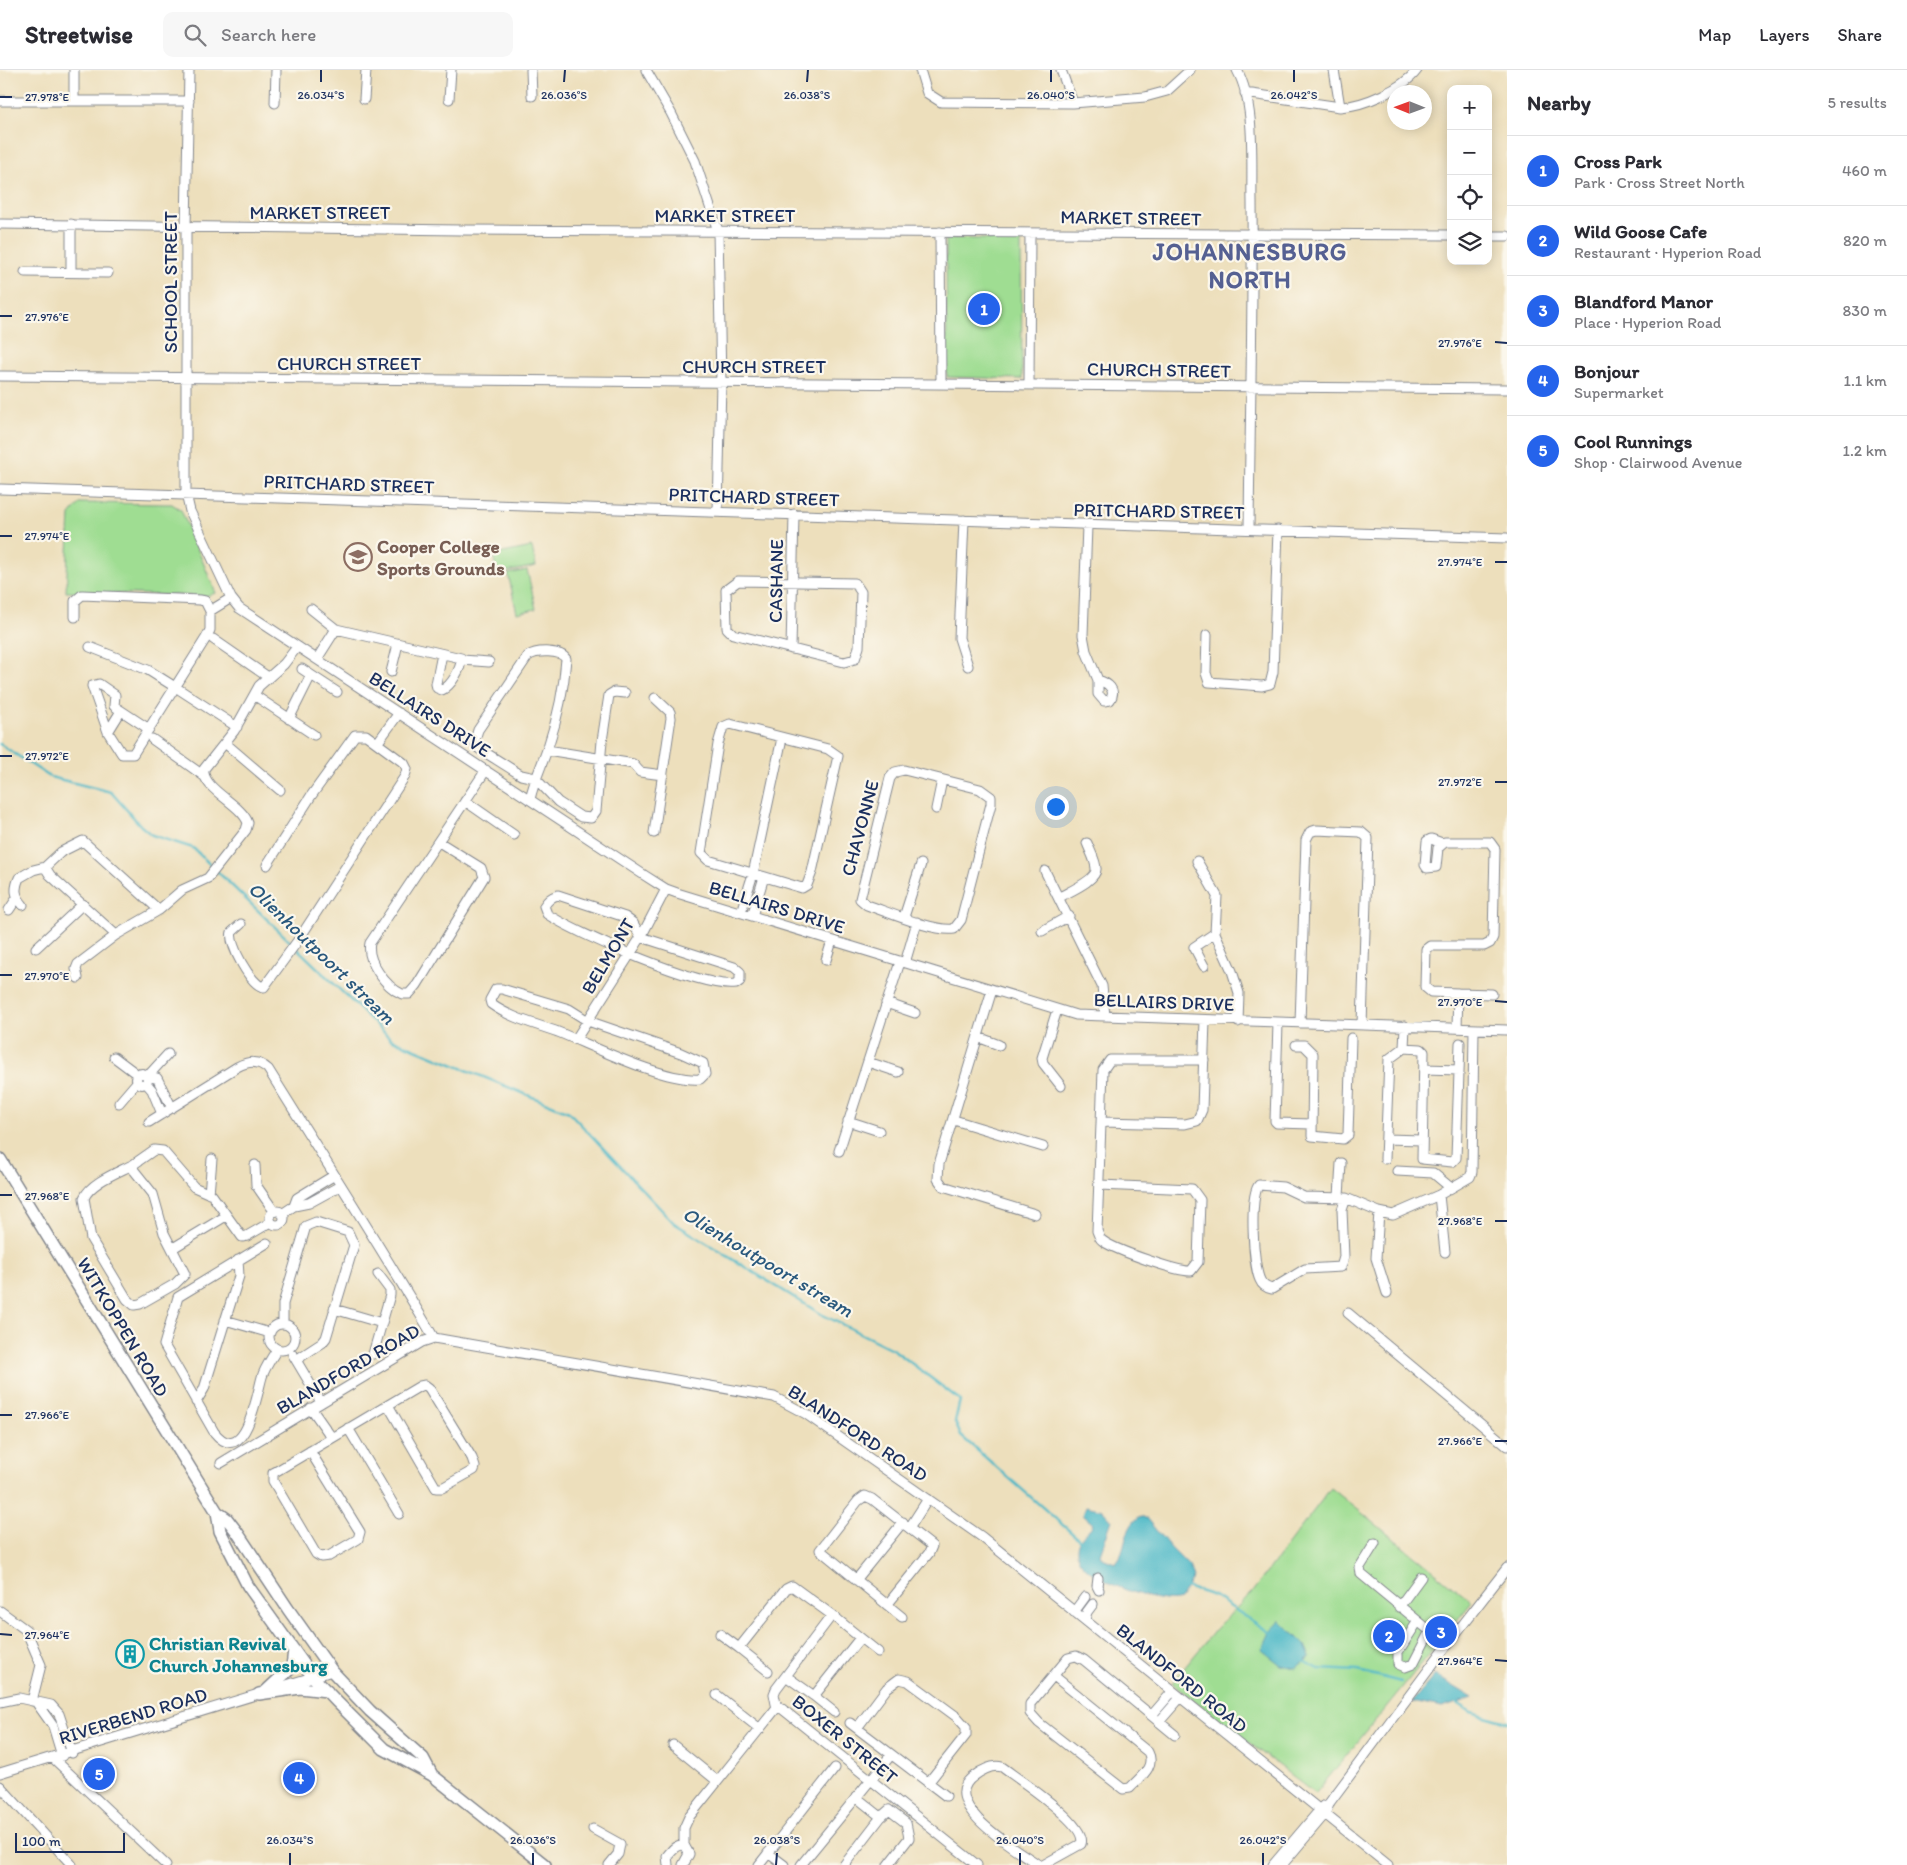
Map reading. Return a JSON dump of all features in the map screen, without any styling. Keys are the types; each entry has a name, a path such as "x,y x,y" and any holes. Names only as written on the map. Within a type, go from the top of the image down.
{"main road":[{"name":"WITKOPPEN ROAD","path":"0,1159 217,1512 220,1531 238,1569 313,1677 384,1749 432,1775 545,1865"},
{"name":"WITKOPPEN ROAD","path":"217,1512 227,1519 237,1532 288,1609 332,1670 370,1711 423,1758 432,1775"},
{"path":"262,1693 292,1667 294,1650"},
{"path":"262,1693 300,1688 327,1691"}],"street":[{"path":"74,70 74,100"},
{"name":"SCHOOL STREET","path":"186,494 186,228 189,70"},
{"path":"275,103 276,70"},
{"path":"364,99 366,70"},
{"path":"449,99 451,70"},
{"path":"530,70 532,96"},
{"path":"646,70 671,113 695,161 718,231 721,382 718,511"},
{"path":"920,70 927,94 940,102 1073,103 1161,94 1175,85 1190,70"},
{"path":"1061,70 1073,103"},
{"path":"1237,70 1245,92 1251,137 1252,236 1249,529"},
{"path":"1334,70 1340,107"},
{"path":"1245,92 1340,107 1364,104 1406,81 1417,70"},
{"path":"0,101 189,101"},
{"name":"MARKET STREET","path":"0,224 71,224 186,228 940,232 1252,236 1447,235"},
{"path":"71,224 71,272"},
{"path":"940,232 941,383"},
{"path":"1029,384 1030,233"},
{"path":"1492,236 1507,236"},
{"path":"24,272 108,273"},
{"name":"CHURCH STREET","path":"0,376 1507,389"},
{"name":"PRITCHARD STREET","path":"0,489 718,511 1087,526 1249,529 1507,538"},
{"name":"BELLAIRS DRIVE","path":"186,494 190,511 231,598 239,608 666,889 1076,1015 1507,1030"},
{"name":"CASHANE","path":"791,649 794,514"},
{"path":"964,520 959,638 968,666"},
{"path":"1087,526 1083,635 1086,651 1098,680"},
{"path":"1207,635 1206,673 1209,682 1262,686 1270,684 1273,672 1278,530"},
{"path":"738,580 852,582 859,586 861,592 859,647 853,661 844,662 791,649 730,632 727,628 726,590 738,580"},
{"path":"75,617 76,601 82,595 205,601 210,611 210,630 178,689 133,754 126,756 118,752 108,732 92,689 93,684 99,684 115,695 114,704 121,711 150,728"},
{"path":"210,611 231,598"},
{"path":"311,609 336,629 458,657 462,660 489,662"},
{"path":"317,659 336,629"},
{"path":"213,639 268,677"},
{"path":"391,672 398,644"},
{"path":"90,647 148,670 236,727"},
{"path":"204,776 205,766 225,743 254,695 268,677 284,664 297,647"},
{"path":"530,799 534,778 547,750 561,695 566,659 563,655 538,652 531,654 525,659 478,730 474,740 478,748 521,774 534,778 552,796 581,817 591,818 596,812 609,695 614,692 626,693"},
{"path":"442,654 436,684 439,689 448,687 462,660"},
{"path":"302,670 337,692"},
{"path":"289,719 311,675"},
{"path":"254,695 314,735"},
{"path":"654,833 671,715 655,698"},
{"path":"108,732 121,711"},
{"path":"378,742 399,713"},
{"path":"730,724 828,749 836,753 838,759 812,872 807,885 796,888 753,874 708,860 700,851 718,744 723,727 730,724"},
{"path":"241,924 232,932 232,943 251,978 260,987 264,987 269,983 299,939 405,776 407,769 404,762 378,742 363,734 355,735 312,796 267,866"},
{"path":"741,912 753,874 782,738"},
{"path":"78,978 76,969 78,964 116,935 159,910 182,890 204,881 246,830 248,822 244,814 204,776 152,739"},
{"path":"225,743 280,790"},
{"path":"547,750 633,764 640,772 663,775"},
{"path":"439,842 480,868 484,877 417,985 409,994 402,994 392,986 370,960 370,943 486,770"},
{"name":"CHAVONNE","path":"902,770 942,780 984,791 991,798 959,924 954,929 917,922 867,905 861,901 860,896 890,778 894,773 902,770"},
{"path":"936,810 942,780"},
{"path":"465,801 514,834"},
{"path":"1300,1023 1306,840 1310,832 1316,830 1360,832 1368,838 1362,1025"},
{"path":"9,910 20,902 15,890 19,878 33,870 45,867 60,852 85,842 159,910"},
{"path":"1442,843 1490,842 1495,849 1493,936 1490,944 1484,946 1430,946 1426,949 1426,990 1492,994"},
{"path":"1060,897 1091,879 1095,874 1096,867 1088,843"},
{"path":"1197,861 1217,896 1218,911 1215,933 1232,971 1239,993 1238,1022"},
{"path":"904,917 920,864"},
{"path":"45,867 50,875 116,935"},
{"path":"1044,871 1060,897 1102,986 1105,1016"},
{"path":"752,916 764,877"},
{"name":"BELMONT","path":"576,1040 641,937 666,889"},
{"path":"554,896 563,896 615,913 632,923 641,937 734,967 740,972 740,981 736,984 724,985 704,981 630,954 552,917 545,910 547,902 554,896"},
{"path":"36,948 83,904"},
{"path":"1042,932 1069,916"},
{"path":"839,1151 886,1003 917,922"},
{"path":"1204,966 1191,944 1215,933"},
{"path":"826,960 832,941"},
{"path":"496,989 502,989 569,1009 588,1021 694,1058 705,1065 704,1077 694,1079 681,1078 622,1059 509,1014 492,1005 490,1000 496,989"},
{"path":"992,990 937,1175 940,1183 1035,1214"},
{"path":"1457,1028 1458,993"},
{"path":"886,1003 915,1013"},
{"path":"1057,1010 1042,1058 1043,1063 1061,1086"},
{"path":"1101,1122 1185,1124 1196,1122 1202,1110 1205,1020"},
{"path":"1278,1023 1275,1121 1276,1123 1312,1124"},
{"path":"1404,1048 1405,1026"},
{"path":"1341,1163 1343,1197 1344,1257 1341,1267 1313,1267 1272,1288 1266,1288 1260,1280 1254,1247 1255,1189 1259,1185 1283,1187 1304,1197 1343,1197 1379,1212 1393,1215 1439,1195 1470,1177 1472,1172 1474,1029"},
{"path":"978,1037 999,1044"},
{"path":"1296,1045 1304,1045 1313,1054 1311,1135 1314,1137 1343,1139 1347,1136 1351,1038"},
{"path":"1385,1159 1389,1059 1404,1048 1423,1050 1423,1160 1452,1162 1456,1159 1460,1043"},
{"path":"119,1103 168,1054"},
{"path":"114,1057 142,1079 152,1090 162,1114"},
{"path":"1100,1185 1187,1187 1194,1190 1200,1200 1198,1262 1196,1268 1191,1271 1180,1270 1103,1242 1098,1231 1101,1122 1104,1070 1110,1060 1204,1060"},
{"path":"149,1122 244,1064 256,1062 263,1065 268,1069 333,1176 385,1254 434,1338"},
{"path":"868,1062 898,1072"},
{"path":"1424,1069 1459,1070"},
{"path":"142,1079 157,1078 172,1108"},
{"path":"954,1120 1042,1147"},
{"path":"848,1121 879,1131"},
{"path":"1386,1139 1422,1140"},
{"path":"134,1164 136,1173 153,1194 164,1233 185,1270 185,1276 140,1304 134,1305 126,1299 91,1239 87,1224 84,1195 100,1182 134,1164 154,1150 161,1150 194,1187 209,1194 242,1237 271,1222 270,1216 294,1206 309,1203 340,1186"},
{"path":"209,1194 212,1159"},
{"path":"255,1165 256,1185 278,1213"},
{"path":"1397,1171 1433,1174 1451,1188"},
{"path":"294,1206 297,1198 333,1176"},
{"path":"1439,1195 1445,1252"},
{"path":"1379,1212 1376,1258 1387,1292"},
{"path":"172,1248 226,1216"},
{"path":"283,1324 283,1304 304,1230 312,1222 348,1232 353,1241 325,1340 296,1360"},
{"path":"267,1243 178,1297 167,1330 164,1346 219,1438 229,1442 236,1440 247,1431 264,1373 277,1349"},
{"path":"196,1402 204,1389 239,1276 238,1260"},
{"path":"373,1354 390,1292 378,1274"},
{"path":"334,1309 382,1323"},
{"path":"1348,1314 1507,1446"},
{"path":"225,1320 270,1333"},
{"path":"283,1324 289,1326 294,1333 294,1341 289,1348 277,1349 270,1344 270,1333 273,1328 283,1324"},
{"name":"BLANDFORD ROAD","path":"221,1463 422,1342 434,1338 774,1398 806,1414 982,1537 1388,1865"},
{"path":"289,1348 321,1402"},
{"path":"310,1451 360,1532 358,1539 327,1557 316,1554 272,1476 275,1472 348,1428 420,1386 427,1386 472,1458 474,1470 442,1488 436,1488 388,1405"},
{"path":"311,1408 332,1438"},
{"path":"348,1428 398,1514"},
{"path":"887,1605 932,1547 931,1544 872,1498 865,1496 858,1501 821,1546 820,1550 824,1555 902,1617"},
{"path":"856,1580 928,1499"},
{"path":"1376,1543 1360,1567 1361,1574 1446,1644"},
{"path":"1273,1865 1330,1802 1446,1644 1507,1568"},
{"path":"1098,1578 1097,1586 1099,1590"},
{"path":"1399,1607 1421,1578"},
{"path":"739,1648 790,1586 798,1588 878,1652"},
{"path":"1074,1612 1085,1597"},
{"path":"1085,1620 1087,1612 1093,1604"},
{"path":"0,1611 26,1630 42,1665 34,1701 53,1726 58,1757 166,1865"},
{"name":"BOXER STREET","path":"832,1615 776,1689 774,1698 778,1706 977,1865"},
{"path":"1418,1621 1398,1652 1397,1661 1401,1666 1408,1667 1413,1664 1430,1631"},
{"path":"720,1634 768,1671"},
{"path":"814,1696 860,1638"},
{"path":"1054,1676 1148,1752 1151,1758 1149,1767 1130,1788 1123,1789 1032,1717 1030,1704 1070,1657 1079,1656 1175,1735"},
{"name":"RIVERBEND ROAD","path":"0,1773 72,1753 332,1670"},
{"path":"790,1679 834,1712"},
{"path":"928,1783 966,1734 966,1727 957,1717 908,1681 899,1679 887,1688 854,1725 891,1755 928,1783 946,1796"},
{"path":"718,1695 760,1729"},
{"path":"1156,1719 1176,1695"},
{"path":"0,1702 19,1698 46,1703 57,1710 72,1753"},
{"path":"683,1865 689,1854 684,1845 686,1822 716,1780 778,1706"},
{"path":"673,1745 716,1780"},
{"path":"801,1865 891,1755"},
{"path":"988,1767 1002,1767 1069,1818 1080,1831 1083,1841 1081,1844 1034,1864 976,1818 964,1803 963,1792 966,1783 988,1767"},
{"path":"759,1865 835,1768"},
{"path":"0,1786 72,1865"},
{"path":"856,1797 881,1816"},
{"path":"844,1865 881,1816 886,1811 891,1810 903,1819 908,1830 908,1840 888,1865"},
{"path":"1282,1865 1322,1811"},
{"path":"593,1829 620,1844 618,1854 609,1865"},
{"path":"668,1865 668,1856 672,1850 676,1846 684,1845"},
{"path":"768,1854 784,1865"}],"green space":[{"path":"946,238 1021,240 1022,379 947,377"},
{"path":"80,503 172,504 181,510 216,593 206,596 66,592 70,515"},
{"path":"532,547 536,566 497,574 493,555"},
{"path":"527,570 536,609 517,613 508,574"},
{"path":"1331,1488 1472,1602 1315,1794 1172,1683 1216,1629 1252,1592"}],"water":[{"path":"1086,1506 1103,1510 1112,1520 1100,1554 1102,1558 1115,1563 1122,1553 1127,1535 1134,1522 1140,1516 1146,1518 1189,1566 1193,1577 1180,1599 1156,1599 1140,1595 1107,1582 1093,1574 1083,1565 1078,1557 1078,1545 1079,1541 1093,1524 1083,1515"},
{"path":"1280,1620 1305,1645 1310,1657 1296,1668 1281,1665 1262,1650 1270,1632"},
{"path":"1435,1675 1473,1698 1442,1708 1412,1702"}],"waterway":[{"name":"Olienhoutpoort stream","path":"0,744 50,777 111,792 141,826 152,835 193,848 391,1039 569,1112 674,1223 821,1314 894,1350 960,1400 955,1422 961,1436 1081,1541"},
{"name":"Olienhoutpoort stream","path":"1186,1587 1214,1596 1271,1633"},
{"name":"Olienhoutpoort stream","path":"1303,1661 1319,1669 1358,1671 1401,1682"},
{"name":"Olienhoutpoort stream","path":"1456,1702 1471,1712 1507,1722"}],"place":[{"name":"Cross Park","path":"984,309"},
{"name":"Cooper College Sports Grounds","path":"358,557"},
{"name":"Blandford Manor","path":"1441,1632"},
{"name":"Wild Goose Cafe","path":"1389,1636"},
{"name":"Christian Revival Church Johannesburg","path":"130,1654"},
{"name":"Cool Runnings","path":"99,1774"},
{"name":"Bonjour","path":"299,1778"}],"district":[{"name":"JOHANNESBURG NORTH","path":"1250,265"}]}
